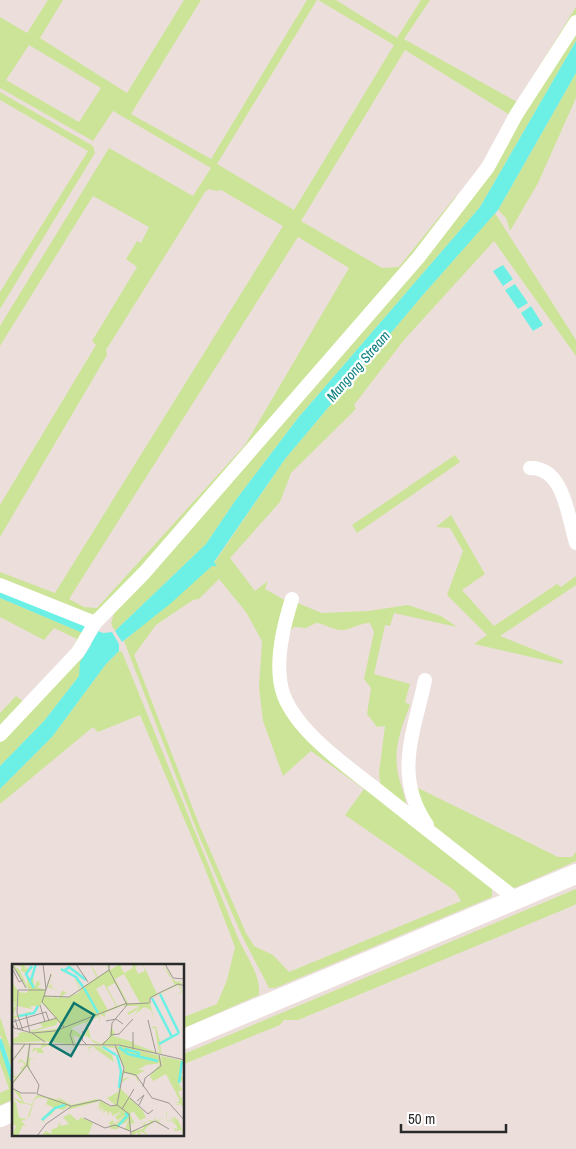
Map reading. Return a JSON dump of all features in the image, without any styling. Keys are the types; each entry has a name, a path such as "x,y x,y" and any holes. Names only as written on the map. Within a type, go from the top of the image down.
{"main road":[{"path":"185,1039 514,898 576,874"},
{"path":"0,1117 12,1112"}],"street":[{"path":"0,735 78,652 95,623 145,572 418,258 488,167 516,115 576,22"},
{"path":"530,468 540,468 548,473 558,484 576,543"},
{"path":"0,585 95,623"},
{"path":"292,598 280,662 281,682 288,704 315,738 514,898"},
{"path":"425,680 409,752 407,774 415,806 434,835"}],"green space":[{"path":"48,0 63,0 40,38 127,93 184,0 201,0 131,114 211,159 307,0 317,0 217,164 294,210 394,45 318,0 336,0 397,38 421,0 430,0 404,39 517,102 576,7 576,16 510,115 405,50 301,221 382,268 399,267 456,196 462,196 161,550 97,614 89,614 0,579 0,572 55,593 283,226 221,190 209,189 205,192 106,350 107,355 0,537 0,505 96,345 92,341 137,267 126,259 137,241 141,243 149,227 93,196 0,346 0,326 109,148 193,196 211,168 113,111 93,141 0,88 0,17 27,33","holes":["29,45 101,88 79,122 6,80","298,237 349,268 245,445 97,608 84,607 69,599"]},
{"path":"576,26 576,41 480,207 298,418 235,501 206,544 115,631 111,624 114,613 420,259"},
{"path":"576,73 576,98 538,183 510,231 506,218 498,210"},
{"path":"0,92 93,146 95,153 0,309 0,292 88,151 0,100"},
{"path":"495,213 576,340 576,356 494,241 404,340 354,405 356,409 291,473 280,502 230,558 255,591 268,581 265,589 288,602 273,679 279,701 484,880 492,889 492,897 275,988 269,988 242,936 199,836 124,641 212,566 217,566 214,563 285,459 422,296","holes":["219,579 246,612 262,641 259,687 263,721 283,776 311,751 364,789 345,815 455,891 461,901 289,972 273,955 254,946 246,933 200,827 134,655 156,625 193,600 199,599"]},
{"path":"455,455 460,462 357,533 352,525"},
{"path":"451,515 485,574 462,590 494,626 557,584 561,587 576,576 576,585 500,636 563,661 562,664 474,644 487,635 447,595 463,551 450,528 436,527"},
{"path":"0,598 86,634 71,652 77,639 54,628 44,640 0,617"},
{"path":"295,602 322,613 368,611 408,605 441,616 457,627 394,613 390,626 385,625 374,674 410,684 405,702 410,705 401,730 396,756 398,774 406,804 404,805 381,789 379,773 385,726 377,727 367,714 371,688 364,679 374,632 370,623 340,630 316,623 306,628 294,627 290,631"},
{"path":"91,642 82,657 79,676 44,721 0,766 0,737"},
{"path":"119,651 122,652 238,938 258,980 259,995 185,1028 185,1017 217,1004 227,980 235,947 204,866 140,715 98,732 93,727 0,804 0,789 52,737 106,664"},
{"path":"16,696 25,703 0,730 0,713"},
{"path":"416,787 558,857 572,857 576,852 576,861 510,890 429,826"},
{"path":"576,889 576,904 570,907 298,1020 284,1020 280,1025 185,1064 185,1054"},
{"path":"0,1017 12,1053 12,1069 0,1034"},
{"path":"0,1047 12,1081 12,1100 0,1105 0,1093 9,1089 0,1063"}],"water":[{"name":"Mangong Stream","path":"576,41 576,73 498,210 422,296 285,459 214,562 217,566 212,566 170,604 122,642 115,631 206,544 235,501 298,418 480,207"},
{"path":"503,265 513,279 503,286 493,271"},
{"path":"515,284 528,303 518,309 505,290"},
{"path":"531,306 543,325 533,331 521,313"},
{"path":"0,592 90,627 85,634 0,598"},
{"path":"93,629 103,633 112,632 119,644 119,651 106,664 52,737 0,789 0,766 44,721 79,676 80,662 91,645"}],"waterway":[{"path":"0,1041 12,1078"}]}
